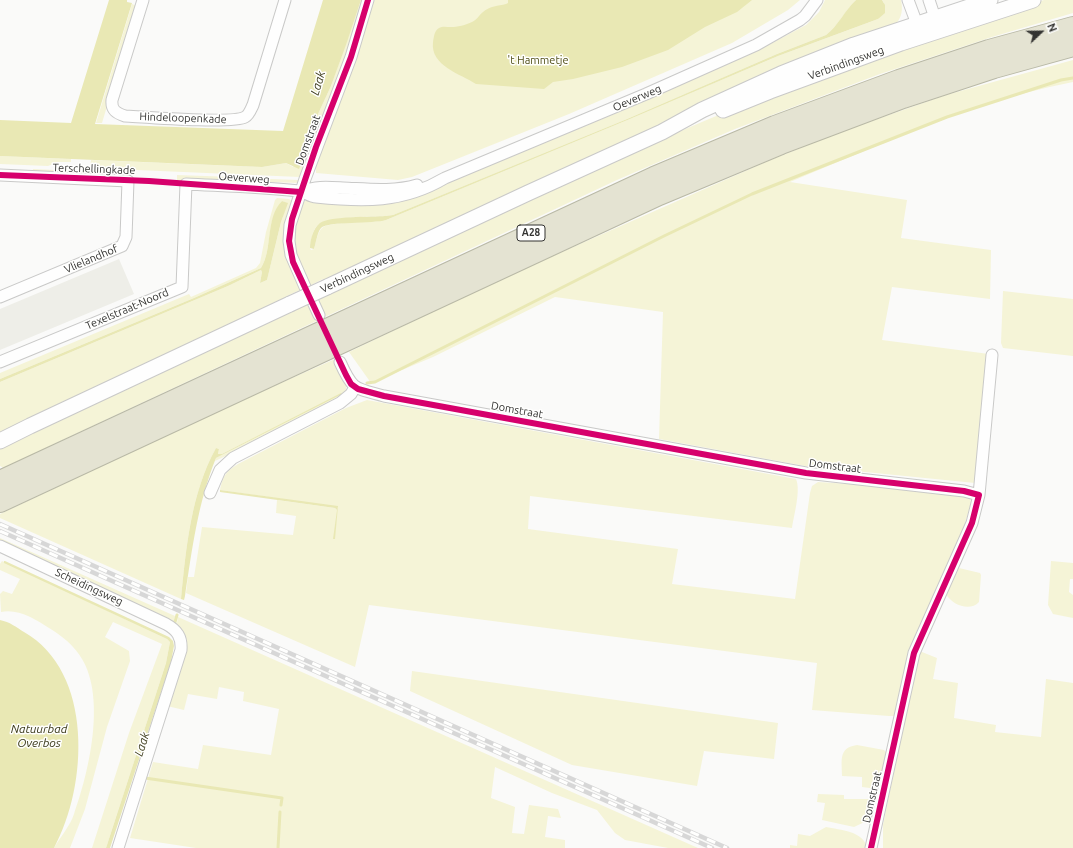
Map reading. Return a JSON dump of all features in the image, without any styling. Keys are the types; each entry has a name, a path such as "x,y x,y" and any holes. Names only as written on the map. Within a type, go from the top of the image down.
{"highway":[{"name":"A28","path":"3,480 654,177 775,126 900,80 989,50 1073,27"},
{"name":"A28","path":"0,502 660,194 781,144 903,98 994,68 1073,46"}],"main road":[{"name":"Verbindingsweg","path":"0,442 30,426 528,192 662,132 702,110 781,74 854,46 990,0"},
{"name":"Verbindingsweg","path":"662,132 705,118 770,91 931,32 1033,0"},
{"name":"Verbindingsweg","path":"0,437 30,426"}],"street":[{"name":"Hindeloopenkade","path":"140,1 112,100 113,109 125,116 222,120 243,118 249,114 285,0"},
{"name":"Domstraat","path":"305,287 292,258 289,241 290,225 316,147 350,57 368,0"},
{"name":"Oeverweg","path":"186,184 254,187 301,192 313,197 356,199 386,199 422,191 445,178 646,94 756,44 800,20 805,16 817,0"},
{"path":"908,0 917,24 931,32 935,18 929,0"},
{"name":"Terschellingkade","path":"0,176 128,181"},
{"name":"Vlielandhof","path":"0,297 122,246 126,237 128,181"},
{"name":"Texelstraat-Noord","path":"0,362 182,286 186,184"},
{"path":"312,302 319,315"},
{"name":"Domstraat","path":"871,848 914,654 972,523 979,495 992,355"},
{"path":"210,493 220,470 233,458 340,403 351,394 355,387 346,375 340,362"},
{"name":"Domstraat","path":"355,387 392,397 803,472 964,490 979,495"},
{"name":"Scheidingsweg","path":"0,546 166,624 176,631 180,640 181,650 118,848"}],"shaded area":[{"path":"119,259 134,294 0,350 0,309"}],"green space":[{"path":"361,0 364,0 343,67 300,177 90,168 91,160 262,167 286,163 293,167 331,86"},
{"name":"'t Hammetje","path":"368,0 800,0 788,10 732,43 569,114 412,177 398,180 316,173 316,164"},
{"path":"825,0 856,0 826,35 777,54 627,119 393,215 338,219 321,223 316,227 310,248 311,250 314,249 319,233 322,228 326,226 342,223 386,220 778,56 878,19 884,3 882,0 901,0 902,13 896,24 324,282 323,279 309,286 296,258 293,233 303,202 308,200 422,193 631,107 759,50 806,25 819,12"},
{"path":"1044,0 1073,0 1073,13 992,37 880,74 735,129 617,180 54,444 5,469 0,466 0,448 307,304 314,317 324,312 318,299 512,207 659,140 750,102 833,71 917,41"},
{"path":"132,4 137,6 102,123 96,123"},
{"path":"1073,60 1073,82 1003,99 935,122 790,182 907,200 901,238 991,250 990,299 892,287 882,340 989,354 975,483 805,466 659,439 663,312 555,297 433,357 371,383 349,352 505,277 768,161 843,131 946,95"},
{"path":"0,156 71,159 71,162 58,162 48,166 0,164"},
{"path":"33,169 119,173 120,177 32,173"},
{"path":"177,175 234,177 235,181 177,180"},
{"path":"241,178 300,181 299,183 239,181"},
{"path":"277,198 289,199 292,201 289,218 302,289 287,296 288,298 0,433 0,382 228,286 261,270 260,283 267,280 287,203 282,201 273,218 267,252 261,268 194,298 0,379 0,373 189,294 191,297 256,268 260,263 266,232 275,200"},
{"path":"1003,291 1073,299 1073,356 1003,348 1001,343"},
{"path":"335,359 346,383 346,394 275,433 215,461 216,458 341,394 222,454 218,454 219,449 216,448 201,483 195,502 185,560 181,599 0,518 0,514 231,405"},
{"path":"367,400 796,479 798,489 792,528 530,496 528,529 678,549 672,584 795,599 810,493 812,486 818,482 865,485 970,497 971,503 963,530 946,571 918,629 911,651 896,716 812,710 817,663 369,605 355,667 186,593 188,577 194,577 202,527 293,535 296,516 276,513 277,500 335,508 337,510 338,507 220,490 222,481 226,474 238,464 346,408"},
{"path":"0,538 175,616 174,621 177,623 178,617 698,848 668,848 625,840 615,833 597,810 552,793 495,767 491,798 515,807 512,833 524,834 529,805 558,809 561,818 548,816 545,837 565,840 565,848 196,848 130,838 153,762 198,769 203,745 271,755 279,709 243,701 244,692 219,687 217,699 188,694 184,710 167,706 185,639 0,542"},
{"path":"2,561 167,639 170,642 166,663 106,848 92,848 129,733 162,644 113,622 105,637 129,651 130,661 107,727 85,809 70,848 54,848 68,827 72,818 85,778 93,736 93,694 89,675 82,659 67,641 59,634 26,615 7,611 1,612 0,594 3,591 12,594 20,579 0,570 0,564"},
{"path":"1051,561 1073,563 1073,579 1070,579 1069,592 1073,595 1073,618 1053,614 1048,605"},
{"path":"959,568 980,573 981,575 979,602 971,607 957,604 946,594"},
{"path":"920,652 937,658 933,679 958,683 954,718 996,725 995,732 1041,737 1046,679 1073,683 1073,848 883,848 883,825"},
{"path":"412,671 778,723 774,759 704,751 697,786 572,765 410,691"},
{"path":"857,745 884,750 888,754 873,818 854,827 822,820 825,803 817,802 818,794 844,795 844,799 870,799 870,788 862,787 862,777 842,776 842,756 847,749"},
{"path":"826,827 851,832 865,842 867,848 790,848 790,845 797,846 798,834 810,836"}],"water":[{"path":"109,0 127,0 127,2 132,3 95,124 283,131 323,0 361,0 331,86 318,114 299,169 286,163 262,167 0,156 0,120 71,123"},
{"path":"508,0 752,0 737,12 705,27 668,50 622,67 573,79 553,82 544,89 476,84 455,73 441,63 433,50 434,36 437,29 442,27 456,27 470,23 488,8 506,4 508,3"},
{"path":"856,0 882,0 885,5 885,13 878,19 778,56 386,220 341,223 325,226 320,230 314,249 310,248 311,238 315,228 320,223 342,218 393,215 627,119 777,54 826,35"},
{"path":"282,201 288,203 281,222 267,280 260,283 261,270 228,286 0,382 0,379 194,298 261,268 267,252 273,216"},
{"path":"341,393 342,394 216,458 200,509 185,596 184,600 181,599 185,560 195,502 208,465 216,448 219,449 218,454 222,454"},
{"path":"220,490 338,506 335,539 333,539 337,510 335,508 220,492"},
{"path":"5,561 169,637 173,641 174,646 171,662 110,848 106,848 166,663 170,642 167,639 4,563"},
{"name":"Natuurbad Overbos","path":"0,620 10,623 18,628 47,650 63,674 73,702 78,732 78,763 74,794 65,823 54,848 0,848"}],"waterway":[{"path":"367,383 375,382 664,236 752,194 947,117 1061,80 1073,78"},
{"name":"Laak","path":"175,622 177,615"},
{"path":"145,778 282,798 281,805"},
{"path":"278,848 280,812"}],"railway":[{"path":"0,524 727,848"},
{"path":"0,531 712,848"}],"cycle path":[{"path":"368,0 351,57 316,147 292,219 289,241 293,262 351,384 358,389 384,396 806,473 964,491 979,495 972,523 914,653 871,848"},
{"path":"0,175 149,181 301,192"}]}
